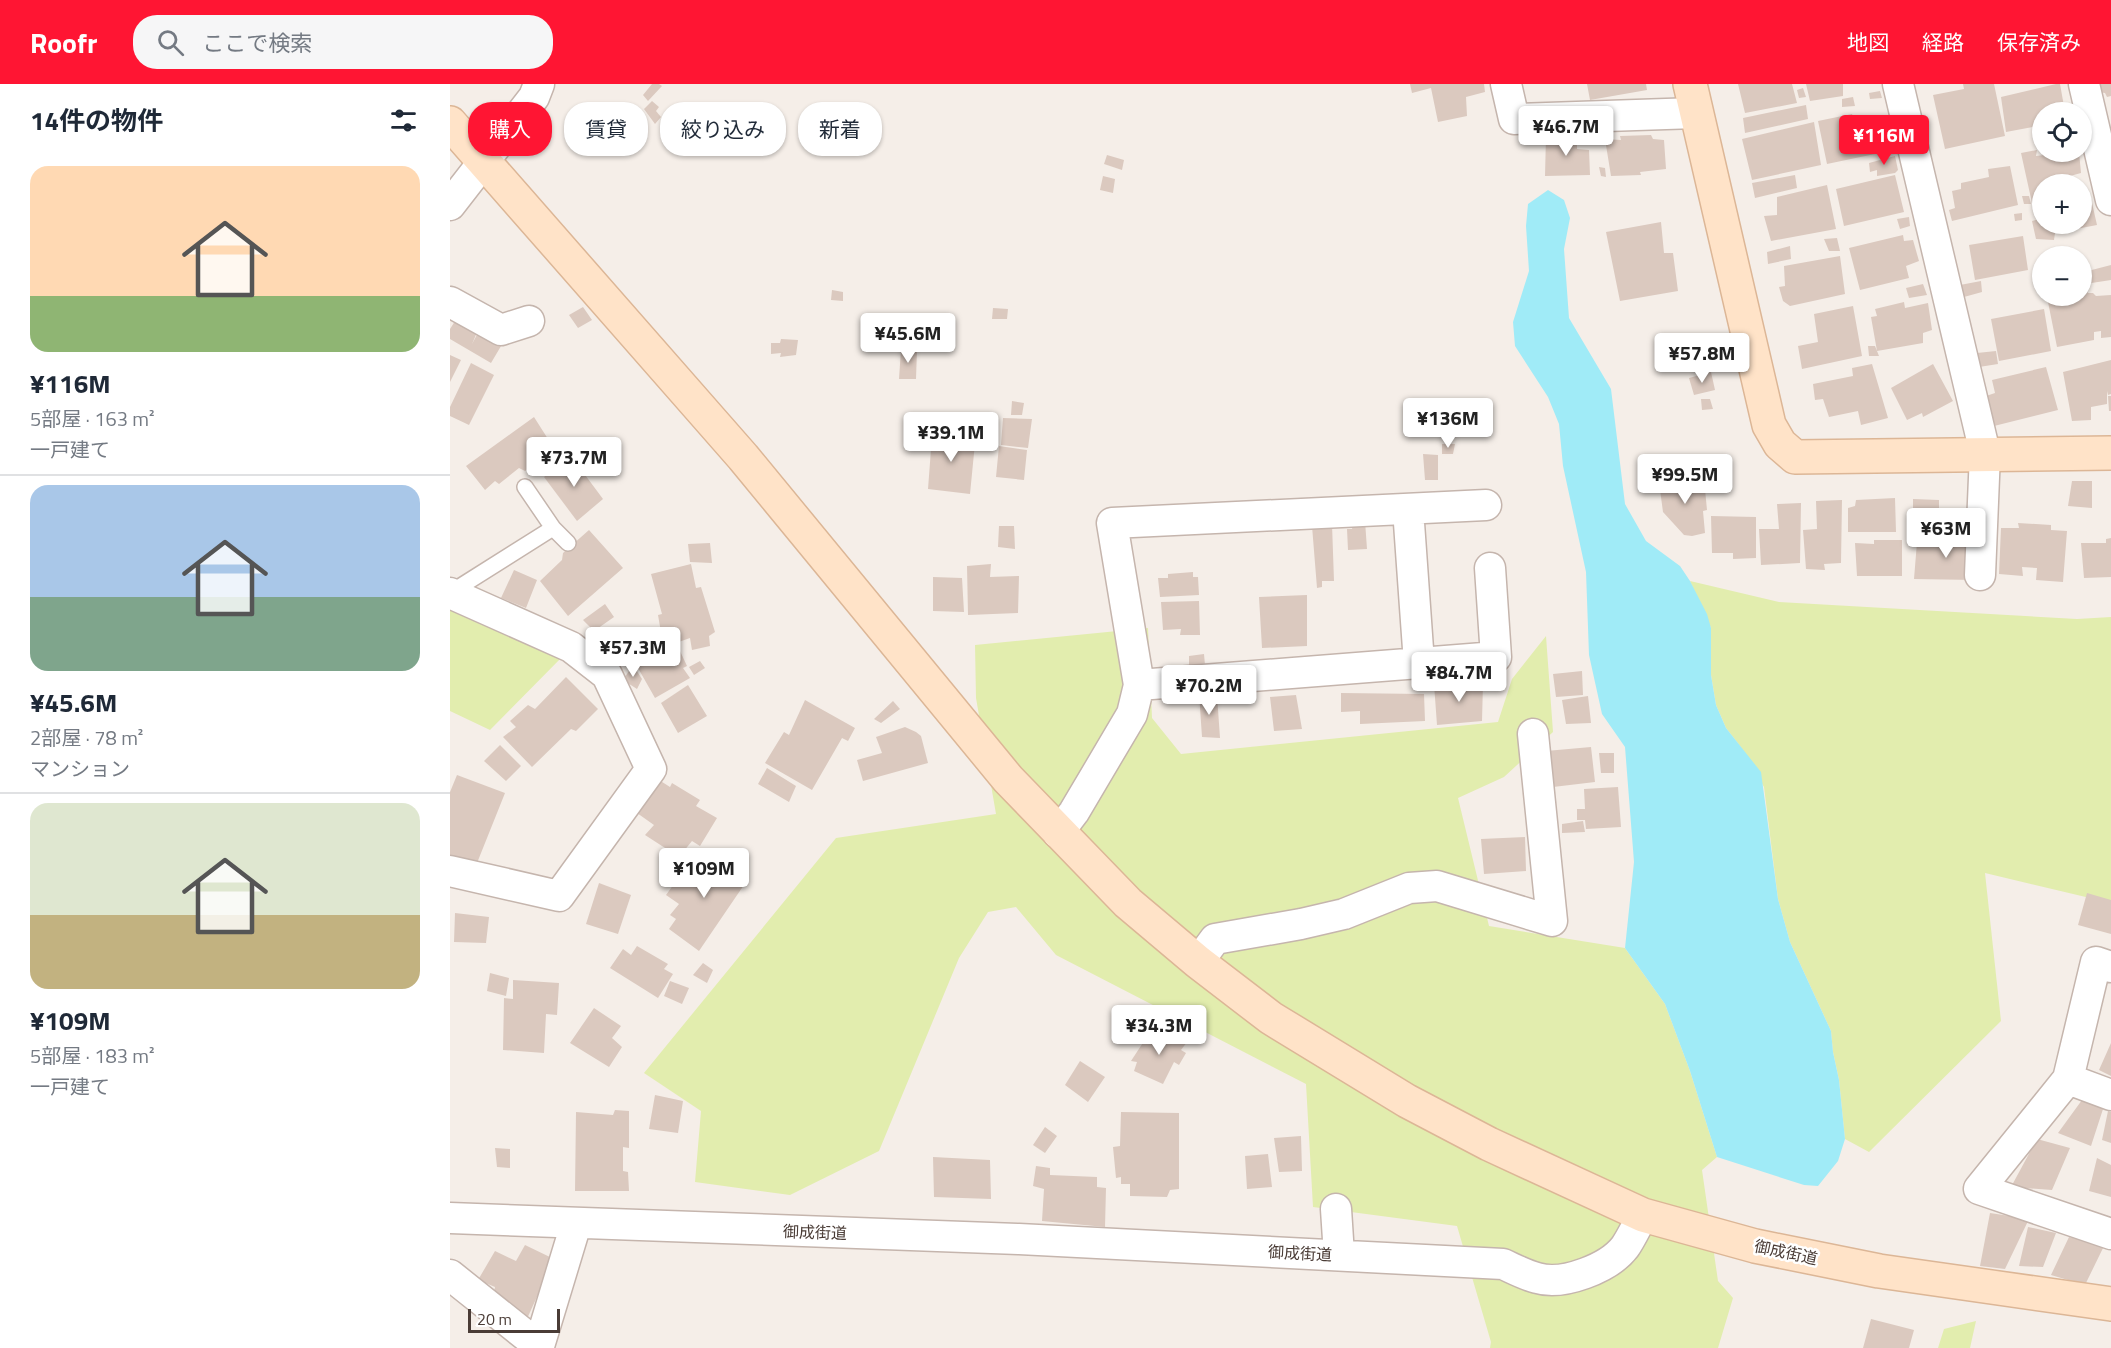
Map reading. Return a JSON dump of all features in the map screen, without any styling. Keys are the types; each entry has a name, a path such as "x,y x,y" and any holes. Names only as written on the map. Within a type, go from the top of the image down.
{"street":[{"path":"1506,84 1514,119 1693,99 1769,425 1780,444 1796,457 2111,453"},
{"path":"1898,84 1984,453 1980,575"},
{"path":"2084,84 2111,200"},
{"path":"450,205 543,88"},
{"path":"450,123 743,457 1008,779 1128,903 1198,962 1271,1018 1407,1101 1489,1144 1643,1215"},
{"path":"450,302 501,330 529,321"},
{"path":"1058,833 1074,812 1132,714 1139,685 1112,523 1486,505"},
{"path":"1408,509 1419,663"},
{"path":"1139,685 1496,657 1490,568"},
{"path":"450,593 571,647 607,675 651,769 559,896 450,871"},
{"path":"1198,962 1215,939 1344,914 1408,888 1437,886 1552,921 1533,734"},
{"path":"2111,967 2096,962 2068,1080 1979,1189 2111,1234"},
{"path":"2068,1080 2111,1095"},
{"path":"1336,1209 1339,1255"},
{"name":"御成街道","path":"450,1218 1019,1239 1503,1264 1539,1279 1585,1275 1624,1248 1643,1215 1755,1246 1879,1271 2111,1304"},
{"path":"450,1275 541,1347 576,1224"}],"lane":[{"path":"525,487 554,528 568,543"},
{"path":"450,593 554,528"}],"green space":[{"path":"1690,581 1779,602 2077,619 2111,617 2111,903 1985,873 2001,1021 1869,1152 1845,1139 1831,1031 1790,942 1778,899 1764,787 1740,746 1726,728 1716,705 1711,675 1711,628"},
{"path":"456,601 564,655 490,730 450,711 450,610"},
{"path":"1148,628 1152,718 1181,754 1498,722 1512,679 1546,636 1553,732 1504,777 1458,798 1489,926 1625,948 1665,1004 1690,1071 1717,1157 1702,1170 1718,1281 1733,1298 1718,1348 1490,1348 1491,1342 1457,1226 1313,1207 1306,1084 1056,955 1016,907 988,912 959,958 879,1151 790,1195 695,1182 701,1111 644,1073 836,838 996,814 976,698 975,645"},
{"path":"1976,1321 1970,1348 1938,1348 1944,1329"}],"water":[{"path":"1548,190 1564,200 1570,218 1564,249 1569,318 1611,389 1625,504 1646,541 1680,566 1707,614 1711,628 1711,675 1716,705 1726,728 1761,772 1778,899 1790,942 1831,1031 1839,1080 1845,1139 1838,1161 1818,1186 1804,1185 1717,1157 1690,1071 1665,1004 1625,948 1634,862 1625,747 1602,714 1589,655 1586,572 1563,466 1559,424 1548,397 1515,346 1513,322 1529,271 1526,226 1528,204"}],"building":[{"path":"652,84 662,86 648,101 643,95"},
{"path":"1410,84 1484,84 1485,92 1466,97 1467,116 1438,122 1431,88 1412,93"},
{"path":"1587,84 1646,84 1647,90 1590,100"},
{"path":"1738,84 1792,84 1797,103 1745,113"},
{"path":"1806,84 1843,84 1843,96 1810,101"},
{"path":"1963,84 1994,84 2005,136 1945,149 1933,95 1964,89"},
{"path":"2060,84 2063,102 2032,102 2032,127 2006,132 2001,97"},
{"path":"2096,84 2111,84 2111,96 2107,97 2105,93 2098,92"},
{"path":"1803,88 1806,97 1799,98 1797,90"},
{"path":"1880,91 1882,98 1870,99 1869,93"},
{"path":"1853,97 1855,106 1842,107 1842,99"},
{"path":"652,101 659,107 656,111 660,118 655,124 648,114 648,105"},
{"path":"1806,105 1808,119 1745,133 1743,118"},
{"path":"1852,114 1854,120 1869,115 1872,134 1891,132 1894,150 1827,164 1818,121"},
{"path":"1814,122 1821,165 1752,180 1742,139"},
{"path":"1651,135 1653,139 1664,140 1666,169 1640,172 1641,175 1611,176 1605,139 1621,140 1620,136"},
{"path":"1546,136 1577,136 1577,149 1589,150 1590,175 1545,176"},
{"path":"2032,151 2032,162 2080,162 2081,173 2032,174 2032,203 2021,153"},
{"path":"1107,155 1124,160 1122,170 1104,164"},
{"path":"1895,156 1898,170 1895,173 1877,176 1877,170 1870,172 1869,163"},
{"path":"2010,166 2018,205 1952,221 1949,210 1955,208 1952,191 1961,189 1961,183 1989,177 1988,169"},
{"path":"1599,167 1605,168 1606,177 1601,176"},
{"path":"1795,175 1797,188 1755,198 1752,183"},
{"path":"1895,175 1904,212 1844,226 1836,189"},
{"path":"1103,176 1115,179 1113,193 1100,190"},
{"path":"1827,185 1836,229 1771,241 1764,216 1777,215 1777,197"},
{"path":"2022,196 2029,196 2031,204 2024,204"},
{"path":"2092,203 2097,225 2092,226"},
{"path":"2022,213 2022,220 2015,221 2014,214"},
{"path":"1909,217 1910,226 1900,229 1897,219"},
{"path":"1661,222 1664,253 1673,253 1678,291 1620,301 1606,232"},
{"path":"2035,234 2055,234 2054,240 2036,239"},
{"path":"1903,235 1904,241 1913,240 1919,261 1906,266 1909,278 1860,290 1849,248"},
{"path":"2023,236 2028,270 1975,280 1969,245"},
{"path":"1837,238 1840,251 1829,251 1824,239"},
{"path":"1790,246 1791,259 1768,264 1767,252"},
{"path":"1840,256 1845,294 1790,306 1783,301 1779,287 1785,286 1784,266"},
{"path":"2111,265 2111,280 2092,283 2092,270"},
{"path":"1981,281 1982,292 1964,297 1960,285"},
{"path":"1923,284 1927,295 1909,298 1906,288"},
{"path":"832,290 843,292 843,301 831,300"},
{"path":"2092,293 2096,296 2111,295 2111,337 2101,338 2101,331 2094,332 2094,340 2057,347 2049,306 2092,306"},
{"path":"1904,302 1905,308 1928,303 1932,330 1923,333 1923,343 1877,351 1871,317 1877,316 1875,309"},
{"path":"1853,306 1862,356 1802,369 1798,346 1818,342 1814,314"},
{"path":"583,307 592,320 578,328 569,315"},
{"path":"993,308 1008,309 1007,319 992,319"},
{"path":"2044,309 2051,351 1999,361 1991,319"},
{"path":"457,318 478,330 472,344 480,329 504,341 491,363 450,339 450,329"},
{"path":"781,339 798,340 796,355 780,357 781,353 771,354 771,343 780,343"},
{"path":"1868,346 1875,346 1879,356 1869,356"},
{"path":"901,349 917,350 916,379 899,379"},
{"path":"1996,351 1998,364 1979,367 1977,353"},
{"path":"450,355 461,360 450,382"},
{"path":"2111,360 2111,394 2108,395 2107,391 2107,404 2091,407 2091,420 2072,421 2063,372"},
{"path":"471,363 494,375 469,425 450,416 450,407"},
{"path":"1872,364 1888,418 1861,425 1858,411 1829,417 1823,399 1815,400 1813,384 1853,376 1852,368"},
{"path":"1933,364 1953,401 1923,417 1922,413 1907,420 1891,388"},
{"path":"2046,367 2058,410 1994,426 1986,396 1995,393 1992,380"},
{"path":"1711,372 1715,390 1694,395 1689,378"},
{"path":"2108,396 2111,396 2111,411 2109,411"},
{"path":"1701,399 1710,399 1713,409 1702,410"},
{"path":"1012,401 1024,403 1022,415 1011,415"},
{"path":"534,417 555,450 525,471 519,468 499,484 495,481 485,490 466,466"},
{"path":"1003,418 1032,419 1028,448 1001,445"},
{"path":"940,432 971,437 970,442 975,443 970,494 928,489 932,436 938,439"},
{"path":"1442,444 1455,444 1453,454 1442,454"},
{"path":"999,446 1027,450 1024,480 996,477"},
{"path":"1423,454 1438,455 1438,480 1425,480"},
{"path":"571,456 603,499 577,521 544,477"},
{"path":"1704,479 1707,510 1703,511 1705,533 1684,535 1663,512 1659,482"},
{"path":"2072,481 2092,481 2092,508 2068,506"},
{"path":"1895,498 1896,532 1848,532 1848,508 1855,506 1856,500"},
{"path":"1913,499 1939,500 1939,536 1913,536"},
{"path":"1842,500 1841,563 1824,564 1825,570 1806,569 1803,530 1817,529 1816,501"},
{"path":"1801,503 1800,563 1761,565 1759,529 1779,529 1777,504"},
{"path":"1711,516 1756,517 1756,558 1733,559 1733,553 1712,553"},
{"path":"1365,521 1367,549 1348,550 1347,529 1352,529 1353,524"},
{"path":"2018,523 2051,525 2051,530 2067,531 2063,582 2036,580 2037,568 2022,567 2023,576 1999,574 2001,528 2019,528"},
{"path":"1332,524 1334,581 1322,581 1322,587 1317,588 1312,526"},
{"path":"999,526 1014,526 1015,549 998,547"},
{"path":"589,530 623,568 568,616 540,581 562,560 563,553"},
{"path":"1963,533 1963,541 1975,541 1975,580 1914,579 1917,542 1945,541 1944,535"},
{"path":"2111,538 2111,577 2084,578 2081,543 2106,543 2106,539"},
{"path":"1874,540 1902,540 1902,576 1857,576 1855,543 1874,544"},
{"path":"710,543 712,563 690,562 688,544"},
{"path":"691,564 696,588 701,587 715,632 709,636 710,646 692,650 690,638 673,644 668,635 662,638 658,615 662,614 651,574"},
{"path":"991,564 990,577 1019,576 1018,613 968,615 967,566"},
{"path":"514,570 537,580 526,608 501,598"},
{"path":"1193,572 1193,577 1198,577 1199,595 1160,597 1158,578 1168,578 1168,574"},
{"path":"933,577 962,578 964,612 933,611"},
{"path":"1307,595 1307,646 1262,648 1259,597"},
{"path":"1199,601 1200,635 1180,635 1181,629 1163,630 1161,602"},
{"path":"605,604 614,617 594,631 583,620"},
{"path":"669,643 676,654 680,651 687,666 683,668 690,678 655,698 634,661"},
{"path":"1204,654 1205,665 1189,666 1189,656"},
{"path":"700,661 705,668 694,675 689,667"},
{"path":"633,665 642,679 637,689 623,680"},
{"path":"1582,671 1583,695 1556,697 1553,674"},
{"path":"1491,672 1496,679 1480,679 1480,673"},
{"path":"566,677 598,709 576,731 571,729 532,767 503,737 516,727 510,721 528,705 535,709"},
{"path":"1483,683 1482,721 1437,725 1434,684"},
{"path":"688,685 707,716 678,733 661,703"},
{"path":"1199,693 1217,695 1220,738 1202,737"},
{"path":"1341,693 1424,694 1425,721 1360,724 1360,711 1341,712"},
{"path":"1296,695 1302,729 1274,731 1270,697"},
{"path":"1588,696 1591,723 1566,724 1562,700"},
{"path":"805,700 855,728 848,741 842,738 812,790 765,763 784,732 789,735"},
{"path":"893,701 900,709 881,723 874,719"},
{"path":"905,727 921,736 928,763 863,781 857,760 882,753 876,737"},
{"path":"500,745 521,766 506,781 484,761"},
{"path":"1591,747 1595,782 1553,787 1546,751"},
{"path":"1599,753 1614,753 1614,773 1601,773"},
{"path":"767,768 796,786 789,802 758,784"},
{"path":"457,775 505,793 475,868 450,858 450,792"},
{"path":"659,780 670,787 672,783 700,800 696,806 717,818 700,846 692,841 679,857 645,835 654,825 637,813"},
{"path":"1618,787 1621,827 1586,829 1585,820 1577,820 1577,809 1585,809 1584,789"},
{"path":"1583,821 1585,832 1562,833 1562,824"},
{"path":"1525,837 1526,871 1484,874 1481,839"},
{"path":"706,850 748,879 699,951 669,929 676,919 670,915 679,904 666,895 679,877 686,882"},
{"path":"599,883 631,895 618,934 586,924"},
{"path":"2087,893 2111,900 2111,934 2078,925"},
{"path":"455,913 489,917 486,943 454,942"},
{"path":"637,946 668,964 664,969 673,974 658,998 610,968 623,949 631,955"},
{"path":"703,963 713,970 707,983 693,975"},
{"path":"490,973 509,978 506,996 487,991"},
{"path":"513,980 559,983 557,1015 546,1014 544,1053 503,1050 504,998 513,999"},
{"path":"670,981 689,988 682,1004 664,996"},
{"path":"594,1008 621,1026 612,1038 622,1047 609,1067 570,1043"},
{"path":"1150,1032 1161,1038 1166,1032 1187,1042 1181,1050 1186,1053 1179,1065 1174,1062 1163,1084 1134,1071 1137,1062 1131,1061"},
{"path":"2111,1043 2111,1076 2099,1070"},
{"path":"1080,1061 1105,1077 1088,1102 1065,1085"},
{"path":"655,1095 683,1101 678,1133 649,1129"},
{"path":"2082,1100 2104,1106 2091,1146 2058,1133"},
{"path":"615,1110 629,1111 629,1148 623,1147 623,1171 628,1172 629,1191 575,1191 576,1112 613,1115"},
{"path":"2108,1111 2111,1112 2111,1143 2102,1140"},
{"path":"1121,1112 1179,1113 1179,1189 1170,1190 1167,1197 1130,1196 1130,1184 1121,1184 1121,1177 1116,1178 1113,1147 1120,1146"},
{"path":"1045,1127 1057,1136 1045,1153 1033,1145"},
{"path":"1301,1136 1302,1171 1279,1172 1274,1138"},
{"path":"2037,1139 2070,1148 2052,1190 2011,1187"},
{"path":"495,1148 510,1149 510,1168 497,1167"},
{"path":"1268,1154 1272,1187 1247,1189 1245,1156"},
{"path":"933,1157 990,1160 991,1199 934,1197"},
{"path":"2097,1158 2111,1165 2111,1197 2089,1191"},
{"path":"1036,1166 1050,1168 1050,1175 1097,1177 1097,1187 1106,1188 1105,1227 1042,1221 1044,1189 1033,1186"},
{"path":"1990,1213 2029,1219 2005,1269 1980,1266"},
{"path":"2028,1227 2056,1233 2043,1267 2019,1266"},
{"path":"2069,1237 2104,1246 2085,1285 2051,1275"},
{"path":"525,1245 554,1259 526,1321 502,1304 503,1297 494,1292 495,1287 478,1280 495,1251 516,1261"},
{"path":"1871,1319 1914,1330 1909,1348 1863,1348"}]}
